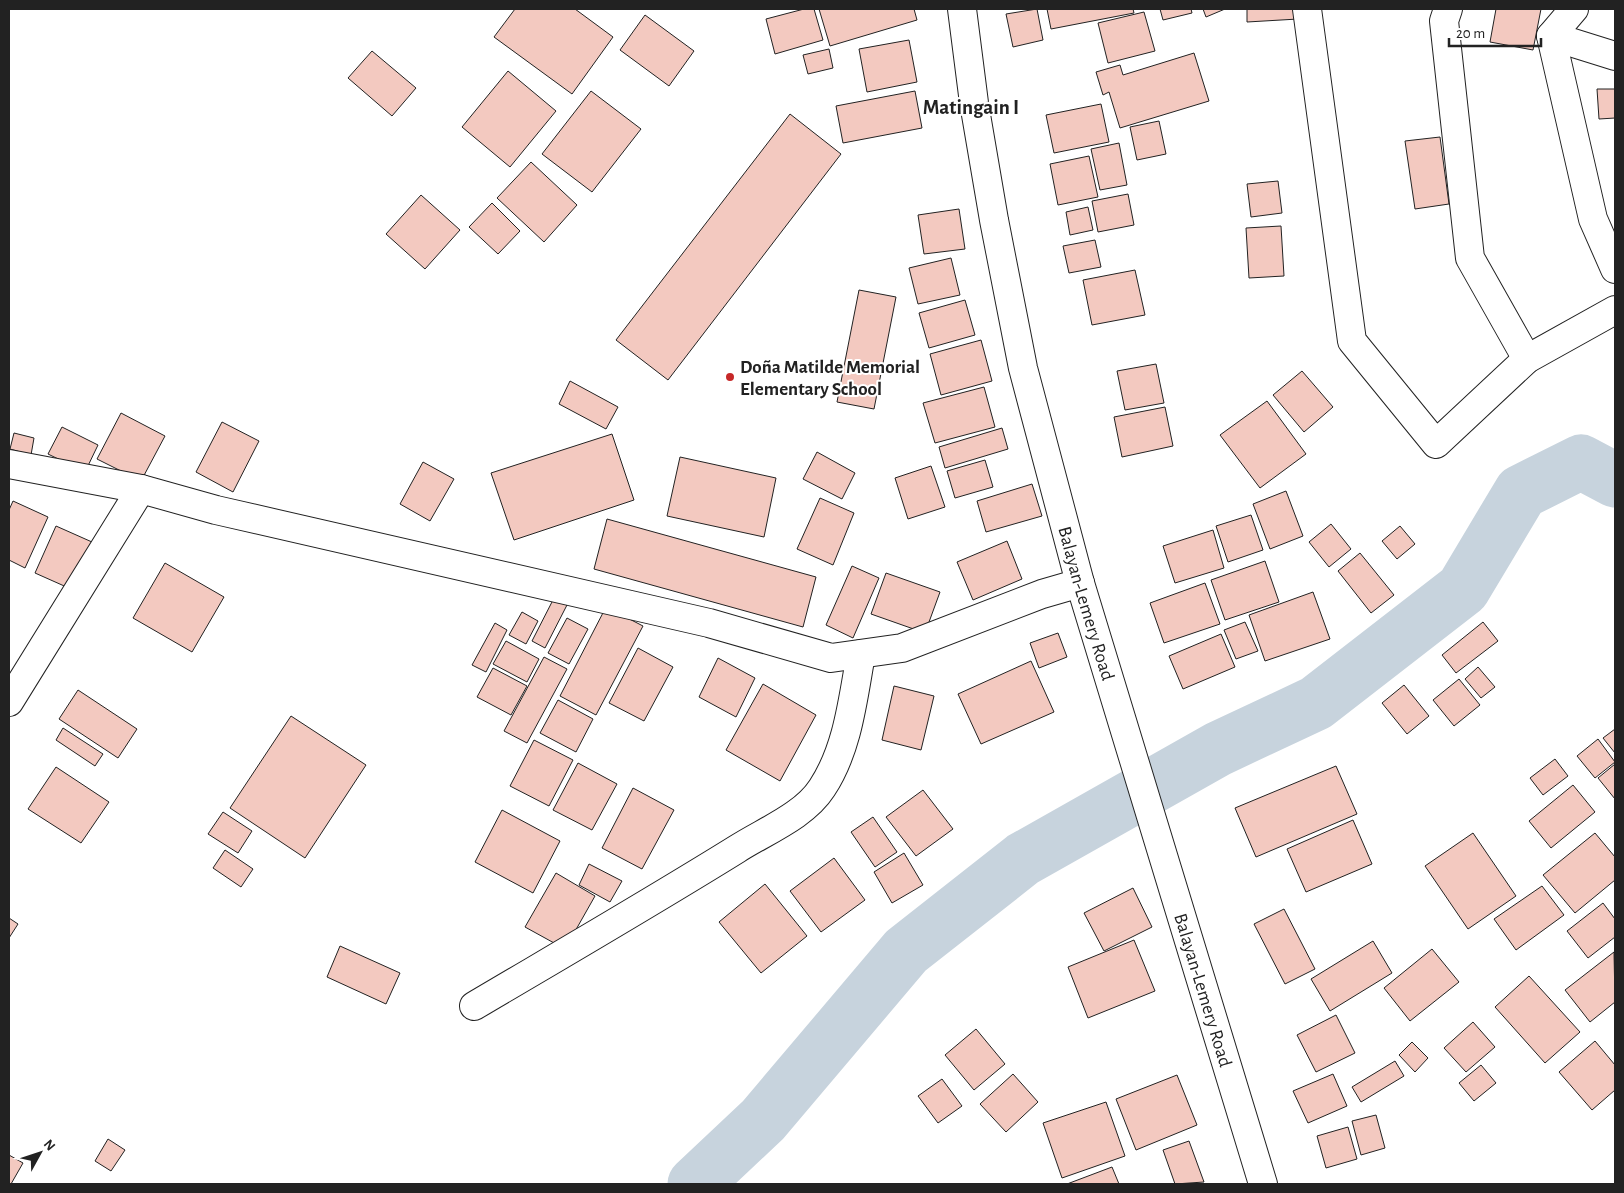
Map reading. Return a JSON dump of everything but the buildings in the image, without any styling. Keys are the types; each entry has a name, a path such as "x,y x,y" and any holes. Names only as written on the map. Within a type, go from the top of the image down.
{"street":[{"name":"Balayan-Lemery Road","path":"962,9 974,103 994,220 1023,368 1080,582 1263,1184"},
{"path":"1307,9 1352,341 1436,444 1527,359 1615,310"},
{"path":"1448,9 1444,21 1470,258 1527,359"},
{"path":"1551,36 1574,9"},
{"path":"1551,36 1615,56"},
{"path":"1551,36 1593,219 1615,269"},
{"path":"9,464 142,489 216,510 709,623 831,658 902,648 1042,594 1080,582"},
{"path":"9,702 142,489"},
{"path":"474,1006 668,892 802,810 822,789 834,766 850,714 861,654"}],"waterway":[{"path":"695,1184 763,1120 906,951 1023,859 1218,749 1316,703 1463,589 1521,492 1581,462 1615,480"}],"place":[{"name":"Doña Matilde Memorial Elementary School","path":"730,377"}],"district":[{"name":"Matingain I","path":"971,107"}]}
